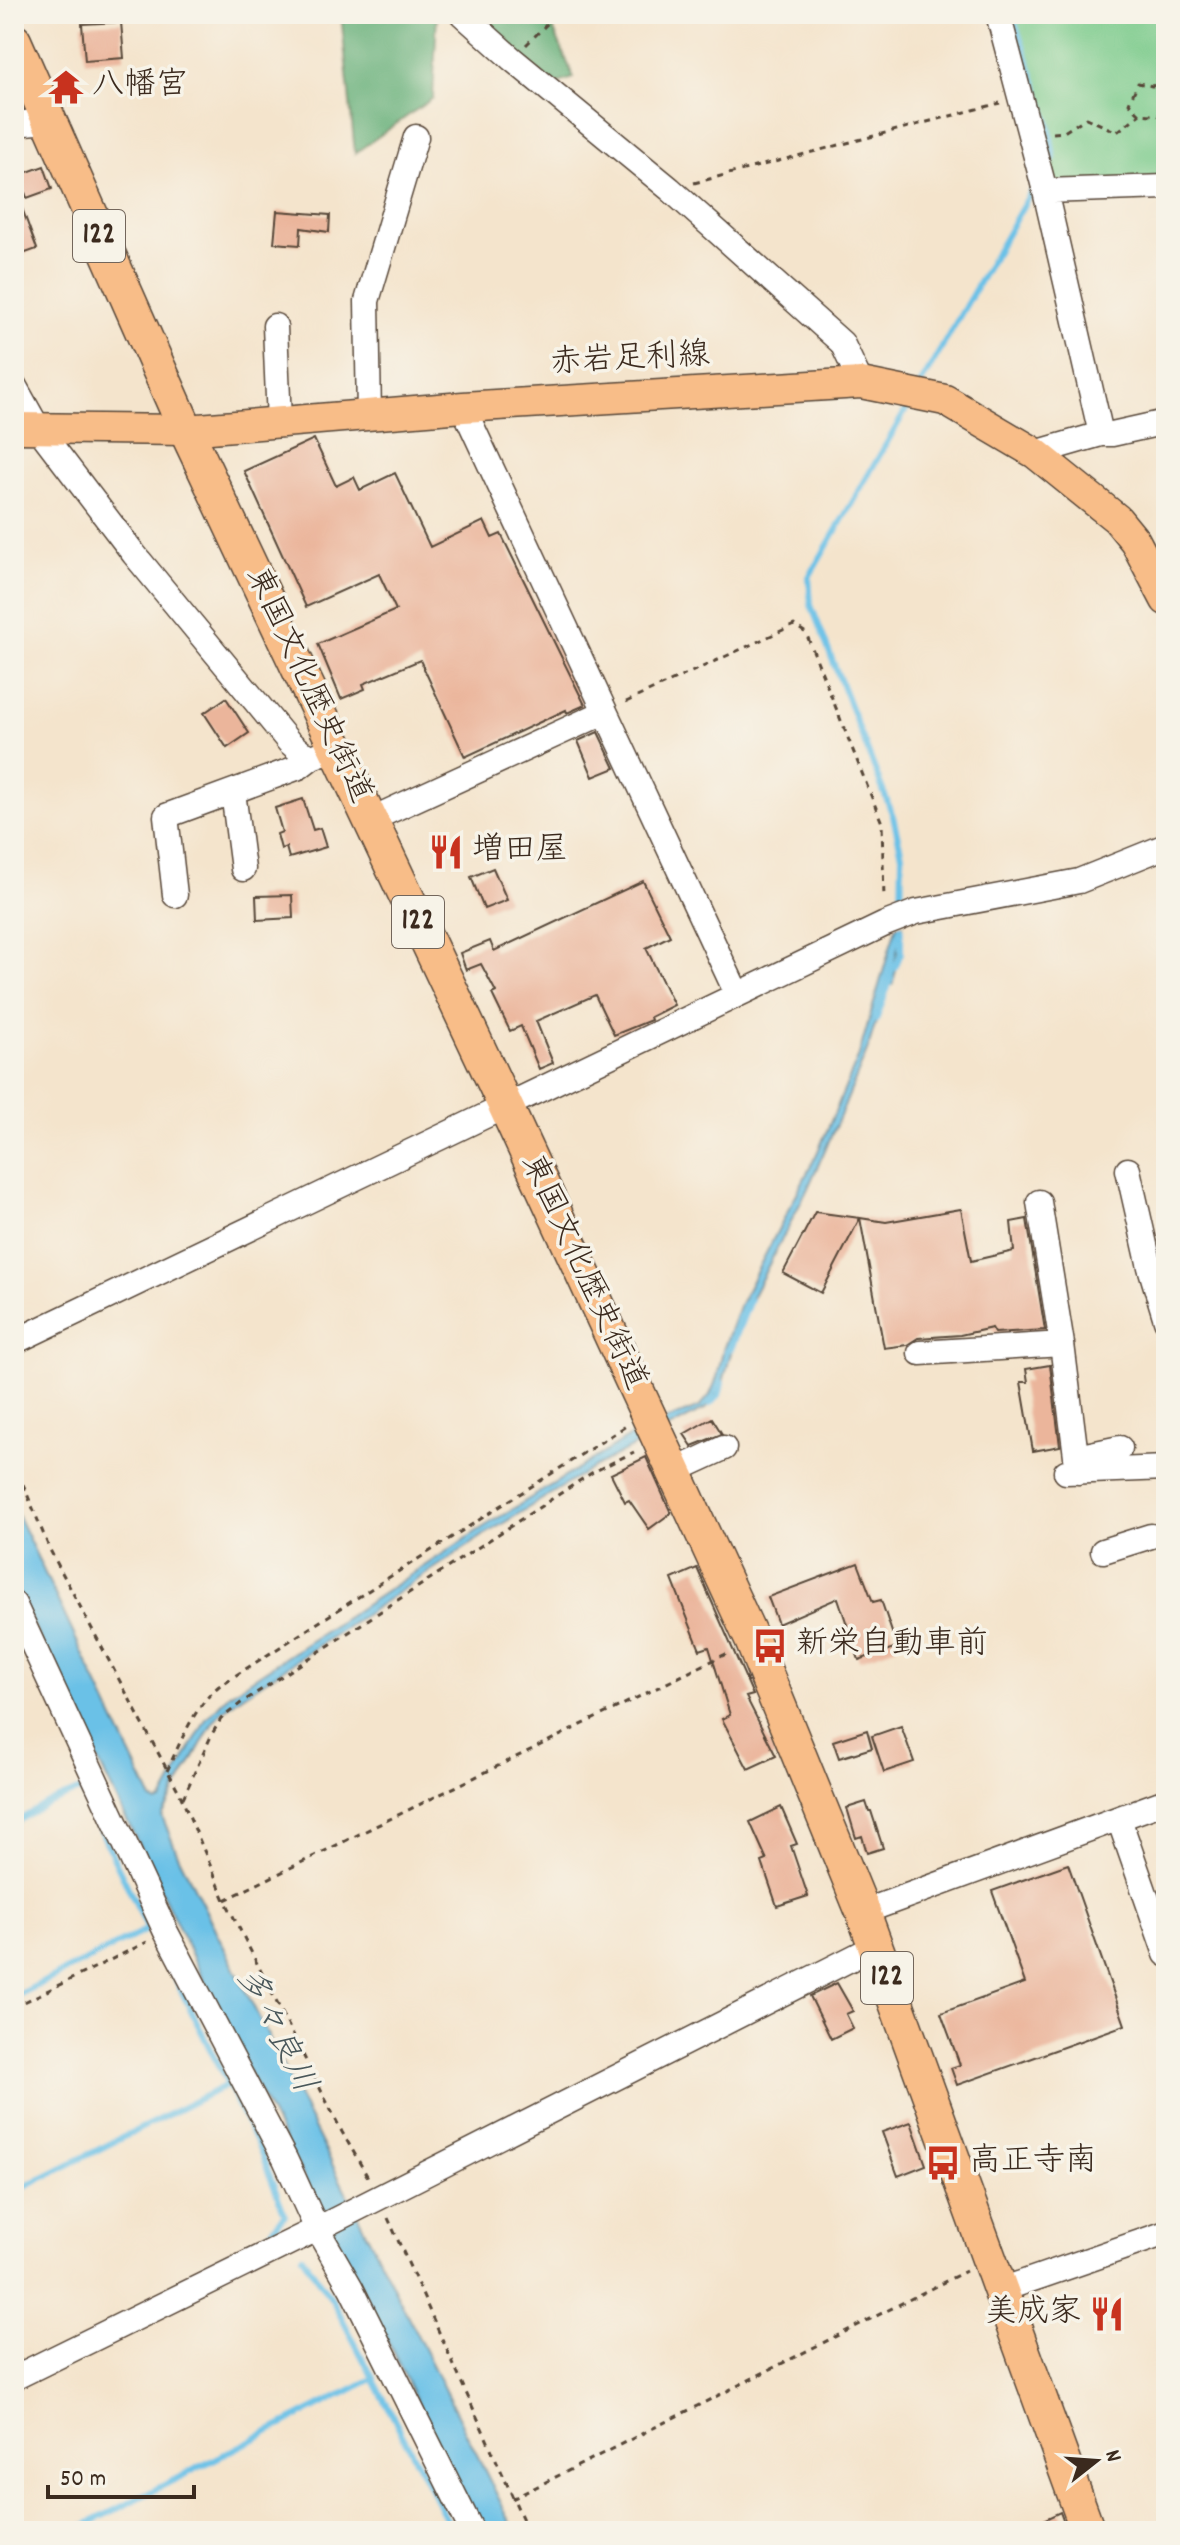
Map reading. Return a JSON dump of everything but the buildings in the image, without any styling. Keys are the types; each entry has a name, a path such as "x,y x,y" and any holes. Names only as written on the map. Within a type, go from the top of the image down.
{"highway":[{"name":"東国文化歴史街道","path":"14,41 186,430 324,753 370,820 752,1640 876,1946 1088,2531"}],"main road":[{"name":"赤岩足利線","path":"26,428 186,430 463,407 861,383 945,400 1035,453 1117,519 1135,541 1166,600"}],"street":[{"path":"462,14 670,189 842,343 861,383"},
{"path":"998,14 1045,191 1101,434"},
{"path":"14,124 48,121"},
{"path":"369,415 367,301 416,137"},
{"path":"1045,191 1166,187"},
{"path":"275,326 279,422"},
{"path":"14,385 26,428 289,742 302,753 324,753"},
{"path":"463,407 737,994"},
{"path":"1035,453 1101,434 1166,422"},
{"path":"370,820 605,712"},
{"path":"175,895 166,816 299,767 324,753"},
{"path":"233,792 243,869"},
{"path":"14,1342 885,924 916,912 1079,881 1166,846"},
{"path":"1128,1170 1158,1267 1166,1320"},
{"path":"1039,1202 1062,1344 1073,1467"},
{"path":"920,1353 1062,1344"},
{"path":"674,1471 724,1448"},
{"path":"1073,1467 1120,1448"},
{"path":"1073,1467 1166,1468"},
{"path":"1103,1551 1151,1536"},
{"path":"14,1604 166,1932 351,2288 472,2531"},
{"path":"863,1912 1166,1801"},
{"path":"1119,1819 1166,1954"},
{"path":"14,2378 876,1946"},
{"path":"1001,2290 1166,2233"}],"path":[{"path":"512,59 557,14"},
{"path":"1156,14 1166,18"},
{"path":"1166,82 1152,86 1138,83 1129,103 1140,114 1166,116"},
{"path":"670,189 1019,98"},
{"path":"1029,136 1064,132 1086,118 1117,132 1140,114"},
{"path":"605,712 794,625 806,633 882,823 885,924"},
{"path":"167,1771 192,1720 219,1686 652,1426"},
{"path":"183,1801 212,1734 221,1719 241,1703 593,1472 652,1426"},
{"path":"14,1462 50,1550 179,1792 225,1900 375,2198 528,2531"},
{"path":"225,1900 752,1640"},
{"path":"14,2007 166,1932"},
{"path":"512,2499 990,2259"}],"green space":[{"path":"341,14 437,14 433,98 355,153"},
{"path":"464,14 547,14 574,78 528,93"},
{"path":"999,14 1166,14 1166,187 1045,191"}],"water":[{"path":"903,925 892,985 887,985 867,1051 807,1190 739,1323 722,1386 707,1408 591,1469 486,1534 241,1697 221,1712 212,1724 162,1816 177,1853 515,2531 481,2531 357,2279 240,2055 14,1586 14,1508 152,1800 158,1803 162,1801 206,1719 228,1695 485,1526 641,1430 700,1407 710,1395 717,1378 723,1350 740,1304 816,1156 858,1058 896,927"}],"waterway":[{"path":"1012,14 1048,119 1054,158 1046,169"},
{"path":"919,387 1035,185"},
{"path":"901,912 902,855 893,816 811,605 809,577 910,403"},
{"path":"895,968 901,953 901,928"},
{"path":"876,1020 891,978"},
{"path":"731,1349 750,1300"},
{"path":"710,1404 719,1395 722,1383"},
{"path":"14,1823 46,1804 81,1790 148,1929 14,1997"},
{"path":"161,1950 260,2150 285,2215 259,2245"},
{"path":"14,2192 229,2084"},
{"path":"302,2256 334,2303 449,2524 435,2531"},
{"path":"74,2531 374,2378"}],"place":[{"name":"八幡宮","path":"66,87"},
{"name":"増田屋","path":"446,852"},
{"name":"新栄自動車前","path":"770,1646"},
{"name":"高正寺南","path":"943,2163"},
{"name":"美成家","path":"1107,2314"}],"water label":[{"name":"多々良川","path":"274,2031"}]}
